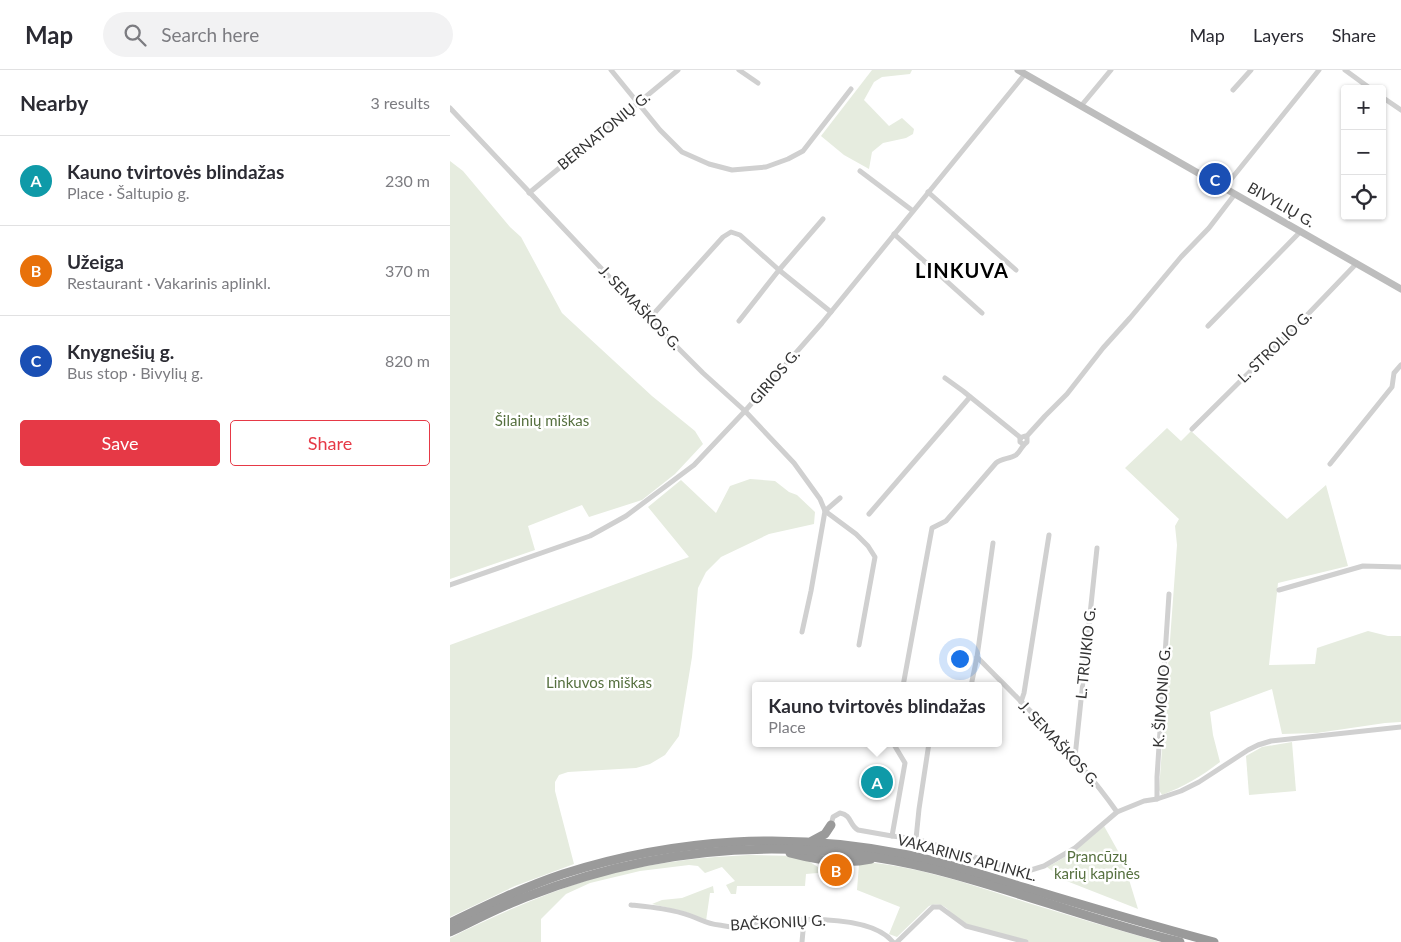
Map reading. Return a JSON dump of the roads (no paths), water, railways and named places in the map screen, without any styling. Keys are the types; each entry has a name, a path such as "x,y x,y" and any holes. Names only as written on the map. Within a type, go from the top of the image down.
{"highway":[{"path":"810,842 825,834 831,825"},
{"path":"831,825 834,833 847,845"},
{"name":"VAKARINIS APLINKL.","path":"450,923 521,890 562,874 644,852 720,842 810,842 847,845 935,861 1154,927 1214,942"},
{"name":"VAKARINIS APLINKL.","path":"450,932 524,897 605,870 667,857 722,850 775,849 816,860 851,862 878,858 932,869 1180,942"}],"street":[{"path":"611,70 660,130 682,152 709,164 732,170 766,167 788,159 803,150 851,89"},
{"name":"BERNATONIŲ G.","path":"529,193 678,70"},
{"path":"739,70 758,83"},
{"path":"1081,106 1111,70"},
{"path":"1234,90 1251,70"},
{"path":"1224,188 1319,70"},
{"path":"1345,70 1366,85"},
{"name":"BIVYLIŲ G.","path":"1021,71 1401,289"},
{"name":"GIRIOS G.","path":"450,585 590,536 626,516 694,465 745,411 831,312 928,192 1021,71"},
{"path":"1386,100 1401,110"},
{"name":"J. SEMAŠKOS G.","path":"450,108 649,319 703,373 745,411 794,464 820,499 826,511"},
{"path":"860,171 913,211"},
{"path":"928,192 1016,270"},
{"path":"1024,437 1067,394 1103,348 1181,257 1209,228 1235,194"},
{"path":"739,321 779,270 823,219"},
{"path":"649,319 723,237 732,232 740,235 779,270 831,312"},
{"path":"1208,326 1301,232"},
{"path":"894,234 982,313"},
{"name":"L. STROLIO G.","path":"1192,429 1357,263"},
{"path":"1330,464 1392,387 1394,373 1401,366"},
{"path":"904,682 932,528 946,521 996,463 1015,455 1028,440 945,378"},
{"path":"869,514 970,397"},
{"path":"802,632 826,511 840,498"},
{"path":"826,511 856,534 868,546 875,557 859,645"},
{"path":"1021,702 1049,535"},
{"path":"972,682 993,543"},
{"name":"L. TRUIKIO G.","path":"1075,757 1097,548"},
{"path":"1279,590 1363,566 1401,567"},
{"name":"K. ŠIMONIO G.","path":"1157,799 1169,594"},
{"name":"J. SEMAŠKOS G.","path":"977,657 1001,682"},
{"name":"J. SEMAŠKOS G.","path":"1002,683 1075,757 1118,812"},
{"path":"831,825 833,817 840,813 847,816 854,828 858,830 916,839 1006,867 1031,870 1044,866 1075,848 1118,812 1144,801 1181,791 1248,750 1264,743 1401,727"},
{"path":"892,836 905,763 895,747"},
{"path":"916,839 928,747"},
{"name":"BAČKONIŲ G.","path":"631,905 663,909 690,916 705,923 742,927 758,922 804,920 849,922 867,927 889,937 895,942"},
{"path":"895,942 927,910 933,907 940,907 966,926 1026,942"},
{"path":"802,942 804,920"}],"place":[{"name":"Knygnešių g.","path":"1215,179"},
{"name":"Kauno tvirtovės blindažas","path":"877,782"},
{"name":"Užeiga","path":"836,870"}],"district":[{"name":"LINKUVA","path":"962,271"}],"park label":[{"name":"Šilainių miškas","path":"542,421"},
{"name":"Linkuvos miškas","path":"599,683"},
{"name":"Prancūzų karių kapinės","path":"1097,866"}]}
